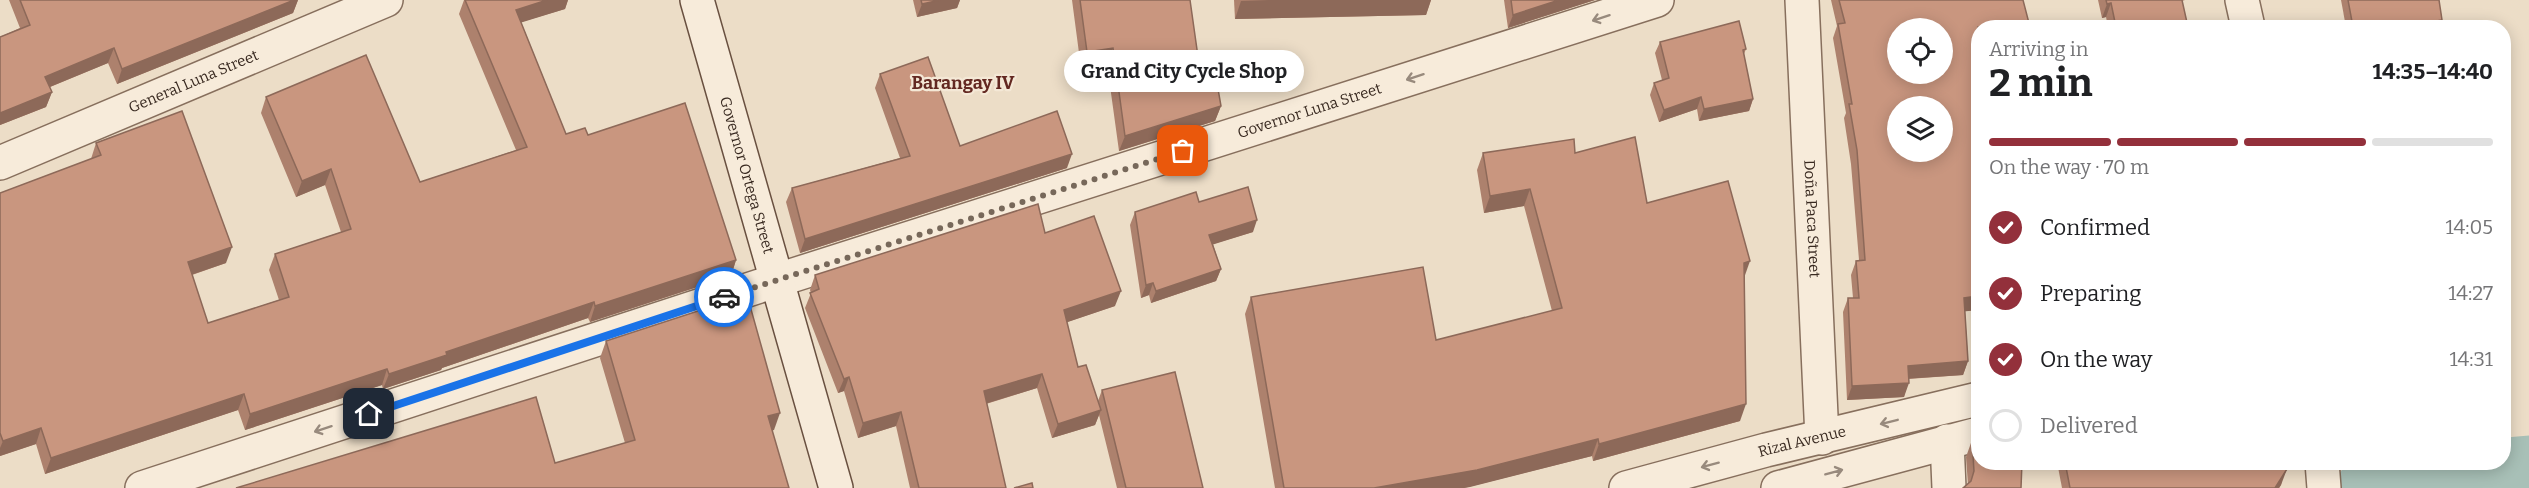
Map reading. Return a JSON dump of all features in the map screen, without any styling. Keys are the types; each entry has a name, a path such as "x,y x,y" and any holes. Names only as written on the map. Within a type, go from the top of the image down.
{"street":[{"name":"General Luna Street","path":"0,164 386,0"},
{"name":"Governor Ortega Street","path":"697,0 836,488"},
{"name":"Governor Luna Street","path":"141,488 778,280 1657,0"},
{"name":"Doña Paca Street","path":"1802,0 1822,438"},
{"path":"2242,0 2246,20"},
{"name":"Rizal Avenue","path":"1626,488 1971,401"},
{"path":"1778,488 1971,436"},
{"path":"1947,441 1949,488"},
{"path":"2323,470 2324,488"}],"building":[{"path":"20,0 294,0 122,69 114,48 45,77 52,92 0,113 0,37 30,25"},
{"path":"465,0 547,0 516,10 566,134 585,128 588,135 685,103 736,260 595,306 594,302 446,352 447,355 389,374 387,369 250,414 244,394 51,458 41,428 3,441 0,433 0,193 101,155 96,143 182,111 232,247 188,262 208,323 289,297 275,254 351,229 331,169 302,181 266,97 366,55 420,182 527,147"},
{"path":"921,0 940,0 922,4"},
{"path":"1080,0 1190,0 1202,85 1217,83 1221,106 1125,136 1113,48 1087,52"},
{"path":"1511,0 1559,0 1513,15"},
{"path":"1839,0 2023,0 2028,20 1971,20 1971,297 1964,298 1968,361 1908,366 1909,383 1852,386 1848,298 1859,298 1856,261 1865,260 1857,150 1849,104 1852,104 1838,24 1845,23"},
{"path":"2106,0 2182,0 2186,20 2115,20 2111,3 2107,4"},
{"path":"2348,0 2439,0 2442,20 2352,20"},
{"path":"1739,21 1746,49 1743,50 1753,99 1704,109 1701,97 1664,110 1654,83 1669,78 1660,42"},
{"path":"928,57 960,146 1057,111 1072,154 805,239 792,188 910,156 880,74"},
{"path":"1635,137 1647,203 1728,181 1750,261 1744,263 1746,404 1599,444 1598,439 1477,470 1374,488 1284,488 1251,297 1423,267 1436,340 1562,308 1530,189 1490,196 1483,153 1574,139 1575,153"},
{"path":"1248,187 1257,220 1209,235 1221,269 1156,291 1153,283 1146,285 1135,212 1196,192 1199,202"},
{"path":"1038,204 1045,233 1094,216 1121,291 1064,310 1078,367 1086,365 1101,410 1058,424 1042,374 984,391 1006,488 919,488 901,412 863,423 849,377 844,379 810,293 819,289 815,275"},
{"path":"747,295 780,413 768,416 789,488 236,488 536,397 555,463 635,440 606,341"},
{"path":"1175,372 1203,488 1126,488 1102,390"},
{"path":"2022,470 2021,488 1963,488 1971,481 1974,471"},
{"path":"2067,470 2286,470 2275,488 2070,488"},
{"path":"1032,483 1033,488 1014,488"}],"waterway":[{"path":"2371,488 2379,483 2529,470"}],"way so far":[{"path":"724,297 1183,151"}],"place":[{"name":"Grand City Cycle Shop","path":"1183,151"}],"district":[{"name":"Barangay IV","path":"963,83"}],"route":[{"path":"369,414 724,297"}]}
